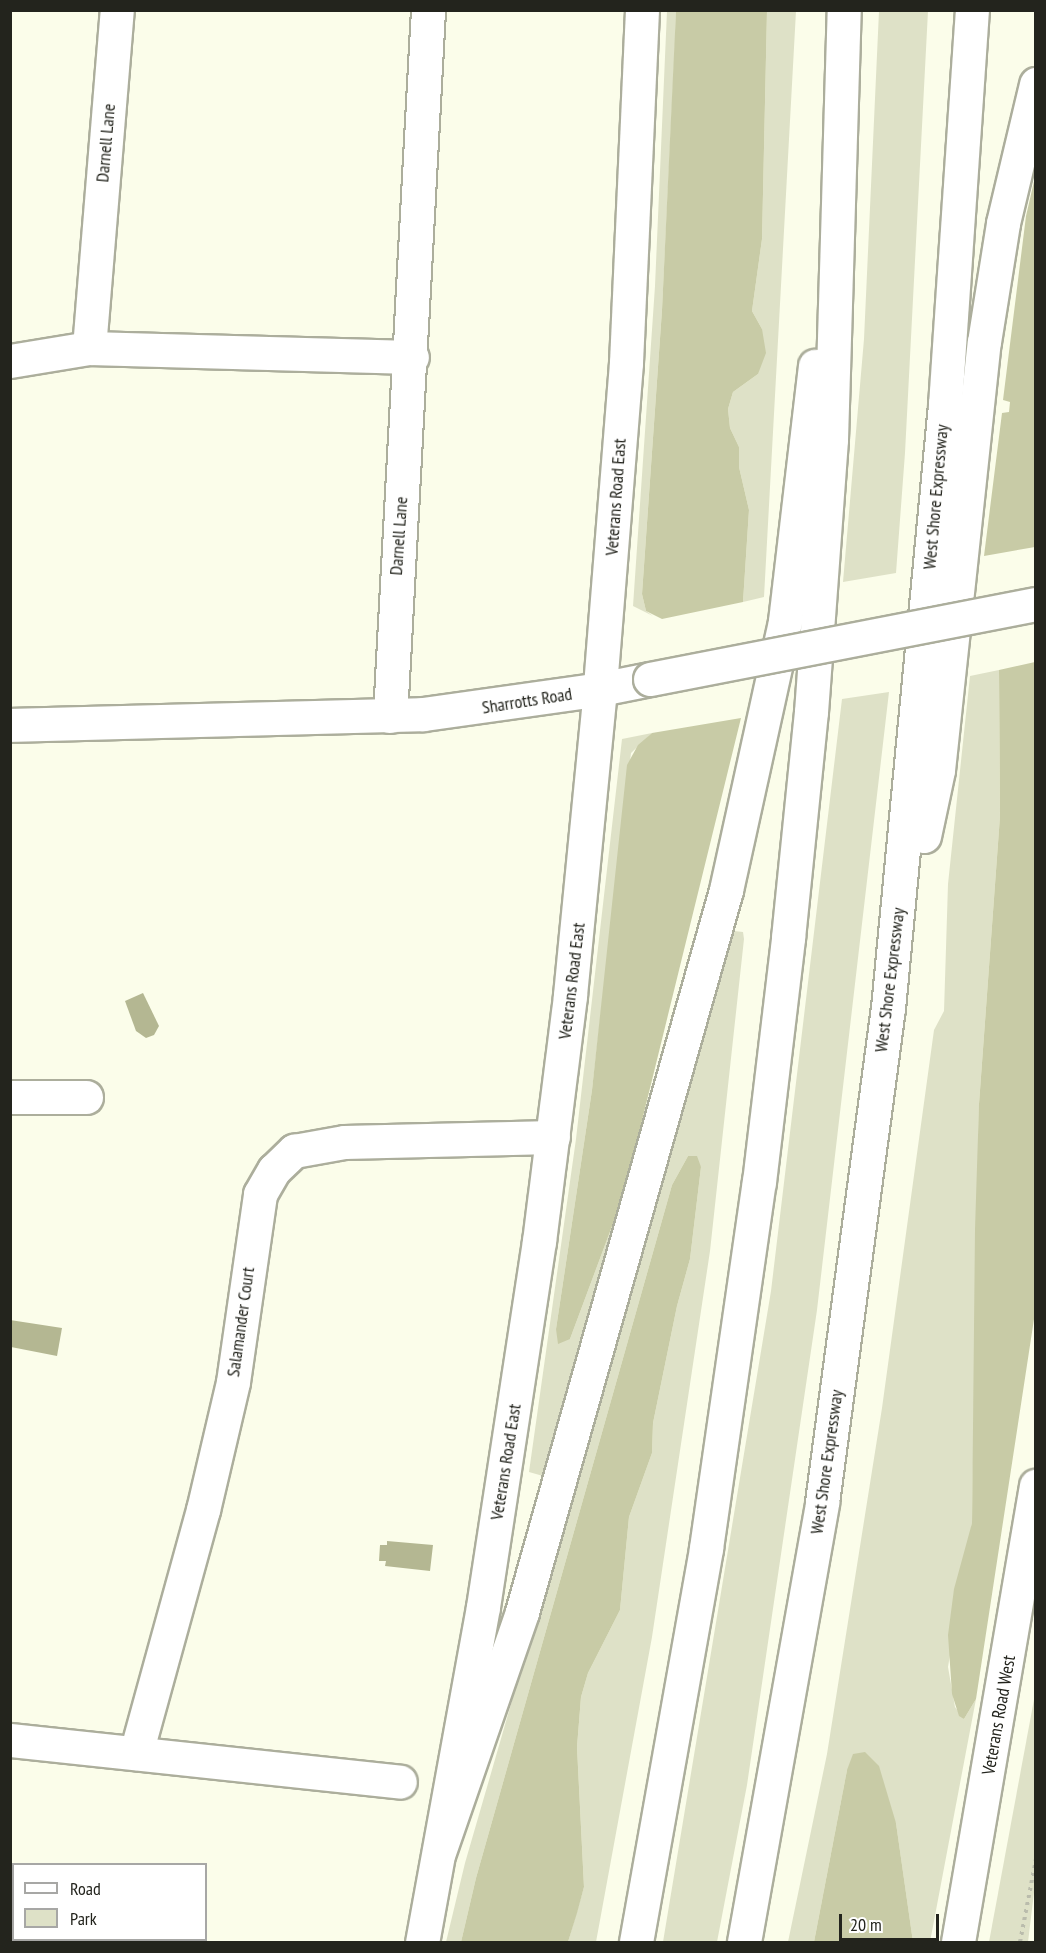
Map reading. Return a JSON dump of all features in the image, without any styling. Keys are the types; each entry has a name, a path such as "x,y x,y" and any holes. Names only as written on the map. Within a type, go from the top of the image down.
{"main road":[{"name":"Darnell Lane","path":"89,348 117,10"},
{"name":"Darnell Lane","path":"390,716 412,357 428,10"},
{"name":"Veterans Road East","path":"422,1942 503,1485 553,1137 584,872 626,363 642,10"},
{"path":"636,1942 706,1548 779,1017 822,572 831,439 844,10"},
{"name":"West Shore Expressway","path":"744,1942 822,1502 888,1008 945,405 972,10"},
{"path":"888,1008 938,770 984,342 1003,223 1035,84"},
{"path":"439,1852 529,1591 726,890 785,621 805,438 837,207"},
{"path":"10,361 89,348 412,357"},
{"name":"Sharrotts Road","path":"10,725 390,716 460,711 650,679 1035,604"},
{"path":"10,1097 86,1097"},
{"name":"Salamander Court","path":"136,1753 209,1487 233,1382 260,1194 274,1170 294,1151 344,1142 553,1137"},
{"name":"Veterans Road West","path":"958,1942 1035,1486"},
{"path":"10,1740 400,1782"}],"path":[{"path":"1020,1942 1035,1859"}],"green space":[{"path":"667,11 676,11 675,44 662,310 642,594 646,611 653,616 633,606 655,286"},
{"path":"767,11 796,11 764,597 743,602 749,510 739,467 739,447 730,428 728,409 733,392 758,374 762,329 752,311 762,239"},
{"path":"879,11 928,11 905,453 896,573 843,582 864,339"},
{"path":"999,670 1000,816 979,1104 972,1523 948,1667 955,1707 964,1719 976,1699 930,1942 913,1942 896,1823 847,1770 814,1942 788,1942 827,1754 882,1408 934,1030 944,1011 948,884 970,676"},
{"path":"889,692 817,1310 747,1785 717,1942 663,1942 771,1291 842,699"},
{"path":"652,733 631,753 592,1090 556,1329 570,1339 624,1194 543,1476 529,1472 576,1139 622,739"},
{"path":"734,931 743,932 744,939 710,1251 652,1637 596,1942 568,1942 584,1887 577,1747 581,1697 588,1673 620,1610 629,1517 652,1453 653,1423 677,1306 690,1259 701,1167 688,1156 672,1185 476,1878 461,1942 446,1942 465,1863 648,1231 716,980"},
{"path":"1035,1694 1036,1876 1028,1942 989,1942"}],"shaded area":[{"path":"676,11 767,11 762,239 752,311 762,329 766,353 758,374 733,392 728,409 730,428 739,447 739,467 749,510 743,602 662,619 646,611 642,594 662,310"},
{"path":"1035,177 1035,547 984,556 1002,413 1009,412 1010,402 1003,400 1026,216"},
{"path":"1035,662 1036,1306 976,1699 964,1719 959,1716 952,1694 948,1635 954,1589 972,1523 975,1229 979,1104 1000,816 999,670"},
{"path":"741,718 624,1194 570,1339 558,1344 556,1329 592,1090 627,765 638,745 652,733"},
{"path":"143,993 159,1026 154,1035 146,1038 136,1031 125,1001"},
{"path":"688,1156 697,1156 701,1167 690,1259 677,1306 653,1423 652,1453 629,1517 620,1610 588,1673 581,1697 577,1747 584,1887 577,1913 568,1942 461,1942 476,1878 672,1185"},
{"path":"10,1320 62,1328 57,1356 11,1347"},
{"path":"387,1541 433,1545 430,1571 385,1566 386,1561 379,1561 380,1545 387,1545"},
{"path":"865,1752 879,1766 896,1823 913,1942 814,1942 847,1770 853,1754"}]}
